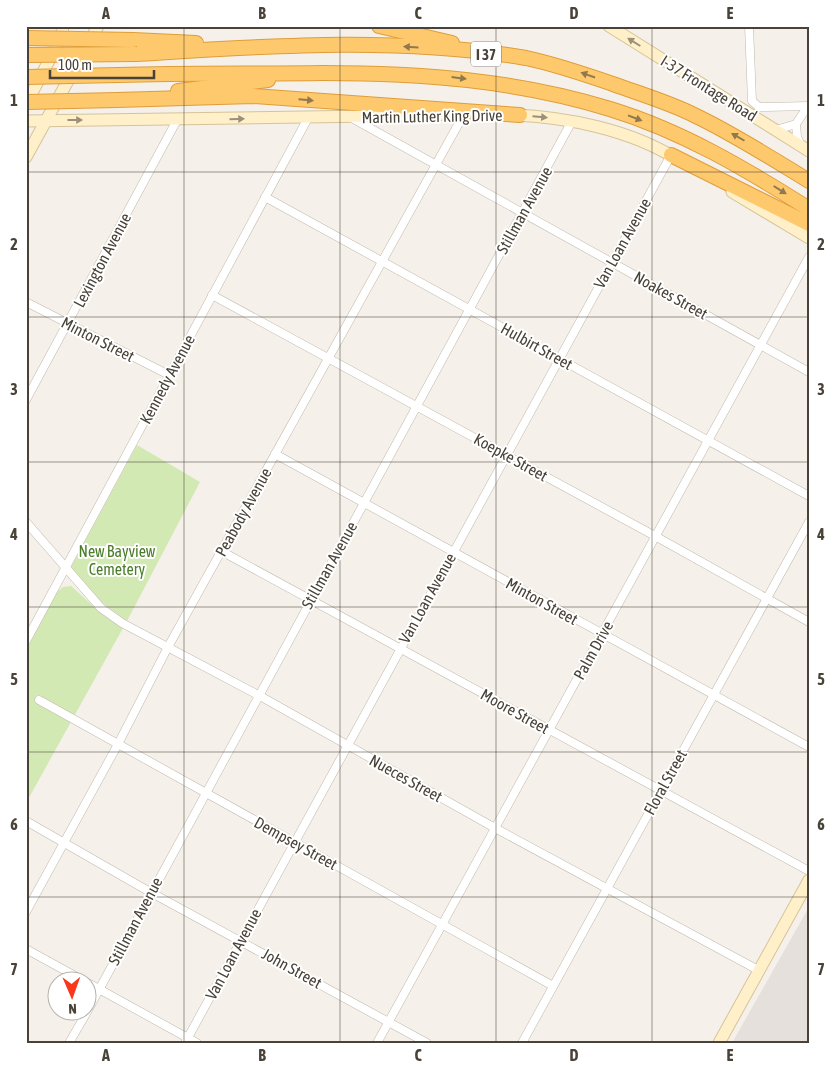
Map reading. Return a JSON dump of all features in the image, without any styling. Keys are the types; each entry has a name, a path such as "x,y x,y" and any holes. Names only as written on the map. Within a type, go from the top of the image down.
{"highway":[{"path":"380,26 526,58"},
{"path":"26,38 135,47"},
{"name":"I 37","path":"26,55 135,47 269,46 412,47 526,58 573,71 693,114 765,153 809,181"},
{"path":"117,100 323,74"},
{"name":"I 37","path":"26,77 323,74 440,76 502,84 610,109 681,136 730,160 809,209"},
{"path":"26,103 253,96 520,115"},
{"path":"765,153 809,176"},
{"path":"671,155 809,224"}],"main road":[{"path":"26,103 61,38 63,26"},
{"path":"26,157 98,26"},
{"name":"I-37 Frontage Road","path":"609,26 806,149"},
{"name":"Martin Luther King Drive","path":"26,120 177,120 464,114 520,115 572,121 640,141 671,155 809,238"},
{"path":"719,1043 809,880"}],"street":[{"path":"749,26 750,96 755,104 765,107 809,106"},
{"path":"776,130 796,124 809,106"},
{"name":"Peabody Avenue","path":"26,912 117,746 168,647 464,114"},
{"name":"Noakes Street","path":"350,117 809,372"},
{"name":"Kennedy Avenue","path":"26,641 308,118"},
{"name":"Lexington Avenue","path":"26,400 177,120"},
{"name":"Stillman Avenue","path":"99,989 150,892 260,696 310,600 572,121"},
{"path":"796,124 797,137 806,149"},
{"name":"Van Loan Avenue","path":"187,1040 671,155"},
{"name":"Hulbirt Street","path":"265,197 809,496"},
{"name":"Palm Drive","path":"377,1043 809,257"},
{"name":"Koepke Street","path":"212,295 809,622"},
{"name":"Minton Street","path":"26,302 170,375"},
{"name":"Minton Street","path":"275,454 809,747"},
{"name":"Nueces Street","path":"26,522 101,608 122,623 260,696 495,828 760,971"},
{"name":"Floral Street","path":"522,1043 809,522"},
{"name":"Moore Street","path":"221,551 809,871"},
{"name":"Dempsey Street","path":"38,700 117,746 553,986"},
{"name":"John Street","path":"26,821 150,892 427,1043"},
{"path":"26,949 69,972"},
{"path":"99,989 187,1040 197,1043"},
{"name":"Stillman Avenue","path":"70,1043 81,1022"}],"shaded area":[{"path":"809,907 809,1043 732,1043"}],"green space":[{"name":"New Bayview Cemetery","path":"137,445 200,482 127,621 97,599 71,567"},
{"path":"71,586 102,614 123,628 26,803 26,650 57,592 63,587"}]}
